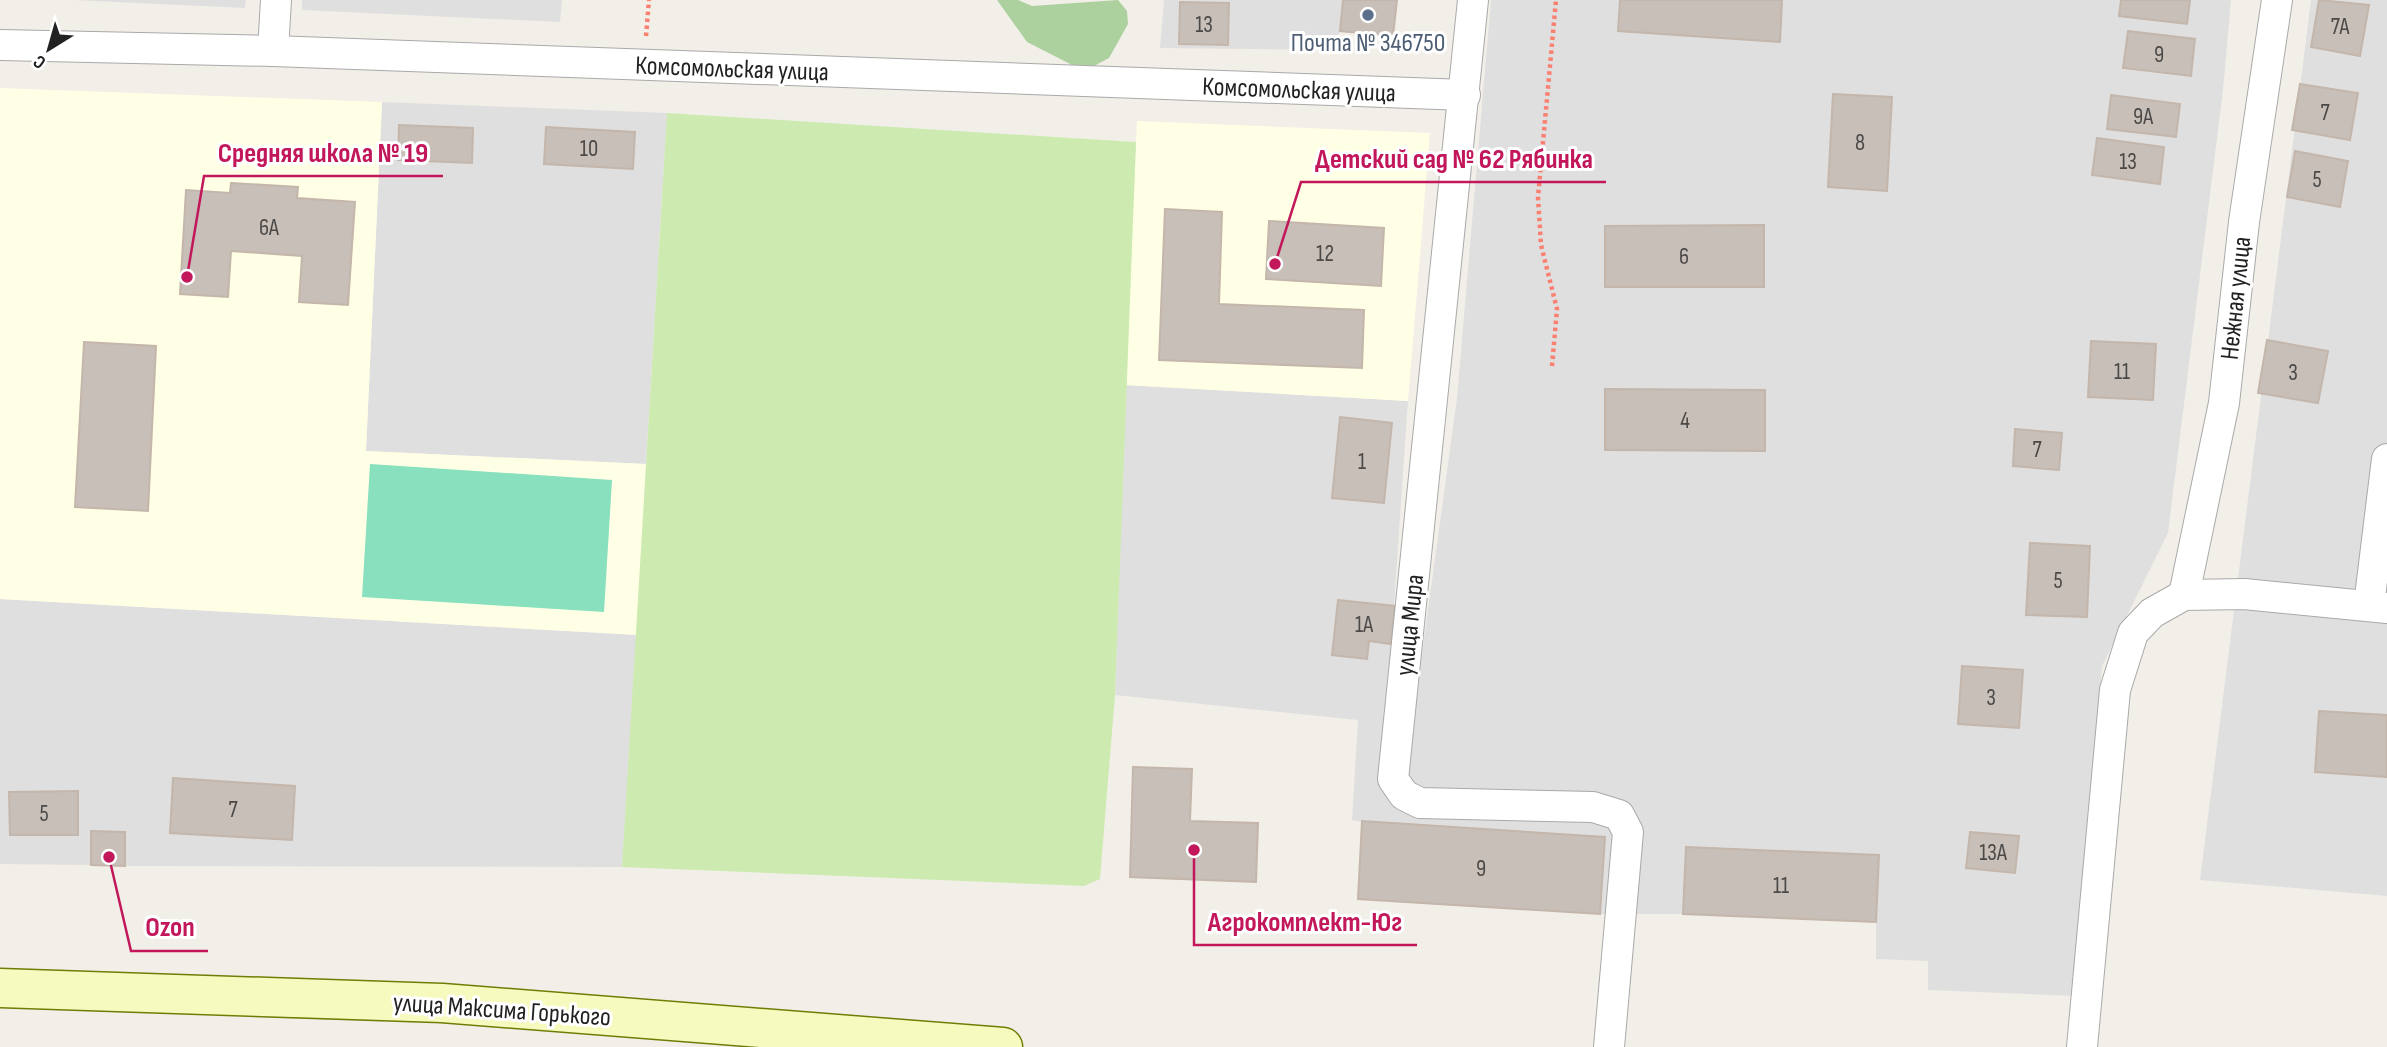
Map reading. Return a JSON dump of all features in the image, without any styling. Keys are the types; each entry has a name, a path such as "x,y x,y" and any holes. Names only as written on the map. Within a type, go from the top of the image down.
{"main road":[{"name":"улица Максима Горького","path":"0,988 442,1003 1003,1047"}],"street":[{"path":"273,51 276,0"},
{"name":"улица Мира","path":"1473,0 1393,779 1404,795 1420,803 1594,807 1619,815 1628,832 1609,1047"},
{"name":"Нежная улица","path":"2184,595 2224,403 2244,222 2277,0"},
{"name":"Комсомольская улица","path":"0,46 273,51 1465,95"},
{"path":"2082,1047 2115,690 2133,633 2152,612 2184,595 2244,594 2378,606 2387,459"}],"path":[{"path":"1552,366 1557,309 1541,245 1538,197 1556,0"}],"shaded area":[{"path":"73,0 246,0 245,8"},
{"path":"302,0 562,0 560,22 302,10"},
{"path":"1164,0 1343,0 1340,31 1332,50 1160,48"},
{"path":"1491,0 2231,0 2223,90 2168,533 2102,666 2075,996 1928,990 1928,961 1876,959 1876,922 1683,914 1600,914 1358,899 1362,822 1352,820 1358,720 1115,695 1125,385 1408,401 1386,722 1412,727 1457,398"},
{"path":"2311,0 2387,0 2387,896 2200,880"},
{"path":"0,88 382,102 366,451 646,464 638,635 0,599"},
{"path":"382,102 667,113 646,464 366,451"},
{"path":"1137,121 1430,133 1408,401 1125,385"},
{"path":"0,599 638,635 622,867 125,866 125,832 92,831 91,865 0,864"}],"green space":[{"path":"997,0 1018,0 1032,6 1118,0 1127,11 1128,24 1109,58 1094,66 1072,65 1027,42"},
{"path":"667,113 1136,142 1115,695 1100,879 1084,886 622,867"},
{"path":"370,464 612,480 604,612 362,597"}],"building":[{"name":"Почта № 346750","path":"1343,0 1397,0 1393,36 1340,31"},
{"path":"1620,0 1782,0 1780,42 1618,31"},
{"path":"2121,0 2190,0 2187,24 2119,16"},
{"path":"2319,0 2369,5 2360,56 2311,47"},
{"path":"1180,2 1229,3 1228,45 1179,44"},
{"path":"2128,31 2195,39 2191,76 2123,68"},
{"path":"2300,84 2358,93 2350,140 2292,130"},
{"path":"1833,94 1892,97 1887,191 1828,187"},
{"path":"2111,95 2180,104 2176,137 2107,129"},
{"path":"399,125 473,128 472,163 398,160"},
{"path":"546,127 635,132 633,169 544,164"},
{"path":"2097,138 2164,147 2160,184 2092,175"},
{"path":"2295,151 2348,161 2340,207 2287,197"},
{"path":"231,183 298,187 297,198 355,202 348,305 299,302 302,256 231,251 228,297 180,294 186,190 230,193"},
{"path":"1165,209 1222,212 1219,304 1364,310 1362,368 1159,360"},
{"path":"1269,221 1384,228 1381,286 1266,279"},
{"path":"1764,225 1764,287 1605,287 1605,226"},
{"path":"2267,340 2328,351 2318,403 2258,393"},
{"path":"2091,341 2156,344 2153,400 2088,397"},
{"path":"84,342 156,346 148,511 75,507"},
{"path":"1605,389 1765,390 1765,451 1605,450"},
{"path":"1340,417 1392,423 1384,503 1332,498"},
{"path":"2015,429 2062,433 2059,470 2013,466"},
{"path":"2030,543 2090,546 2087,617 2026,615"},
{"path":"1338,600 1395,606 1391,644 1369,641 1367,659 1332,655"},
{"path":"1962,666 2023,670 2019,728 1958,724"},
{"path":"2319,711 2387,715 2387,777 2315,772"},
{"path":"1133,767 1192,769 1190,821 1258,823 1256,882 1130,877"},
{"path":"173,778 295,786 292,840 170,833"},
{"path":"78,791 78,835 10,835 9,792"},
{"path":"1362,821 1605,837 1600,914 1358,899"},
{"path":"91,831 125,832 125,866 91,865"},
{"path":"1970,832 2019,836 2015,873 1966,868"},
{"path":"1686,847 1879,855 1876,922 1683,914"}],"place":[{"name":"Почта № 346750","path":"1368,15"},
{"name":"Детский сад № 62 Рябинка","path":"1275,264"},
{"name":"Средняя школа № 19","path":"187,277"},
{"name":"Агрокомплект-Юг","path":"1194,850"},
{"name":"Ozon","path":"109,857"}]}
